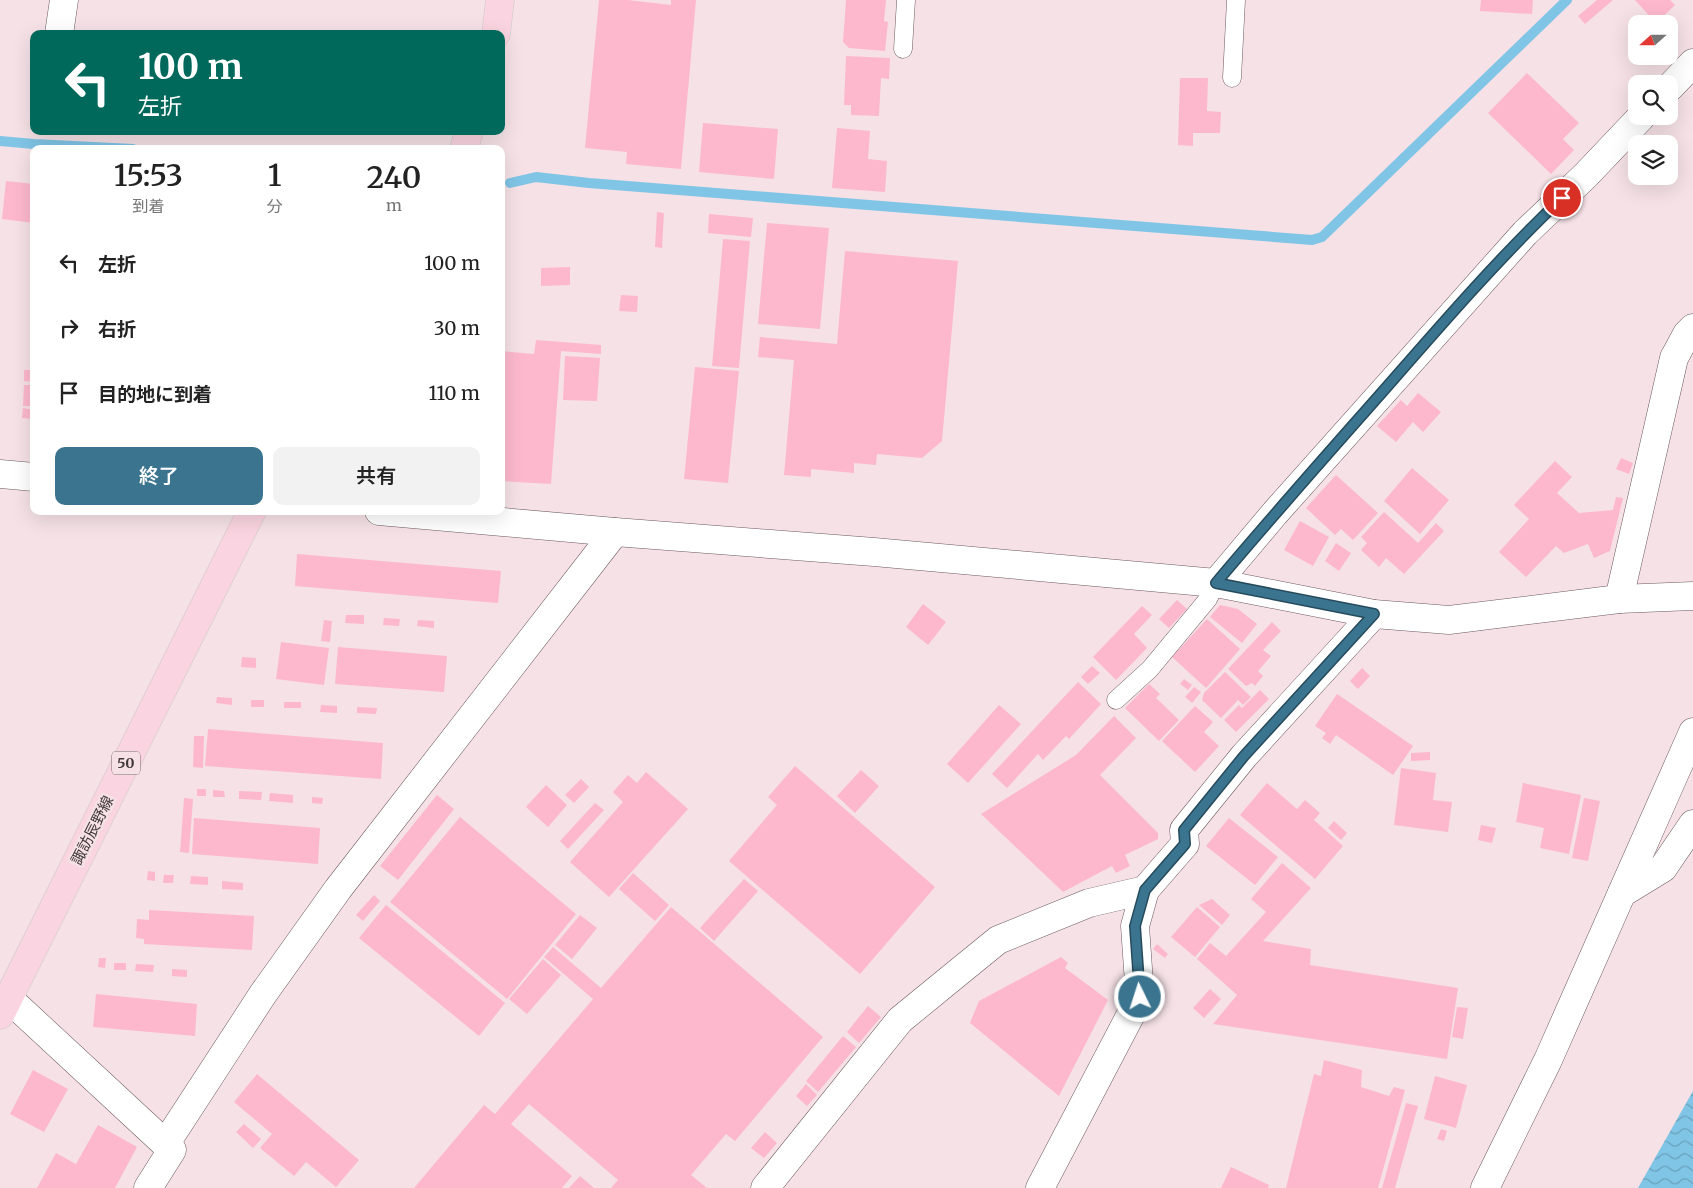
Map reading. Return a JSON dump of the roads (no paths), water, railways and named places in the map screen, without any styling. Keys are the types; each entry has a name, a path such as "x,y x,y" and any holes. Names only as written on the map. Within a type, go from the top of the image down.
{"main road":[{"path":"496,30 500,0"},
{"name":"諏訪辰野線","path":"4,1007 250,515"}],"street":[{"path":"60,30 64,0"},
{"path":"1678,79 1693,63"},
{"path":"1216,583 1275,513 1525,233 1633,125"},
{"path":"1619,599 1674,358 1687,334 1693,328"},
{"path":"0,474 30,477"},
{"path":"424,515 874,552 1216,583 1374,614 1448,620 1619,599 1693,596"},
{"path":"166,1143 263,994 338,889 615,532"},
{"path":"1040,1188 1140,997 1135,926 1145,890 1185,844 1184,830 1244,756 1374,614"},
{"path":"1485,1188 1548,1060 1693,732"},
{"path":"1622,893 1663,868 1693,824"},
{"path":"765,1188 900,1020 998,940 1089,903 1145,890"},
{"path":"4,1007 172,1150 148,1188"}],"lane":[{"path":"903,49 906,0"},
{"path":"1232,78 1236,0"},
{"path":"1116,700 1150,669 1208,599 1216,583"}],"water":[{"path":"1693,1091 1693,1188 1638,1188"}],"waterway":[{"path":"510,183 536,177 589,183 1312,240 1322,237 1567,0"},
{"path":"0,141 54,145"}]}
